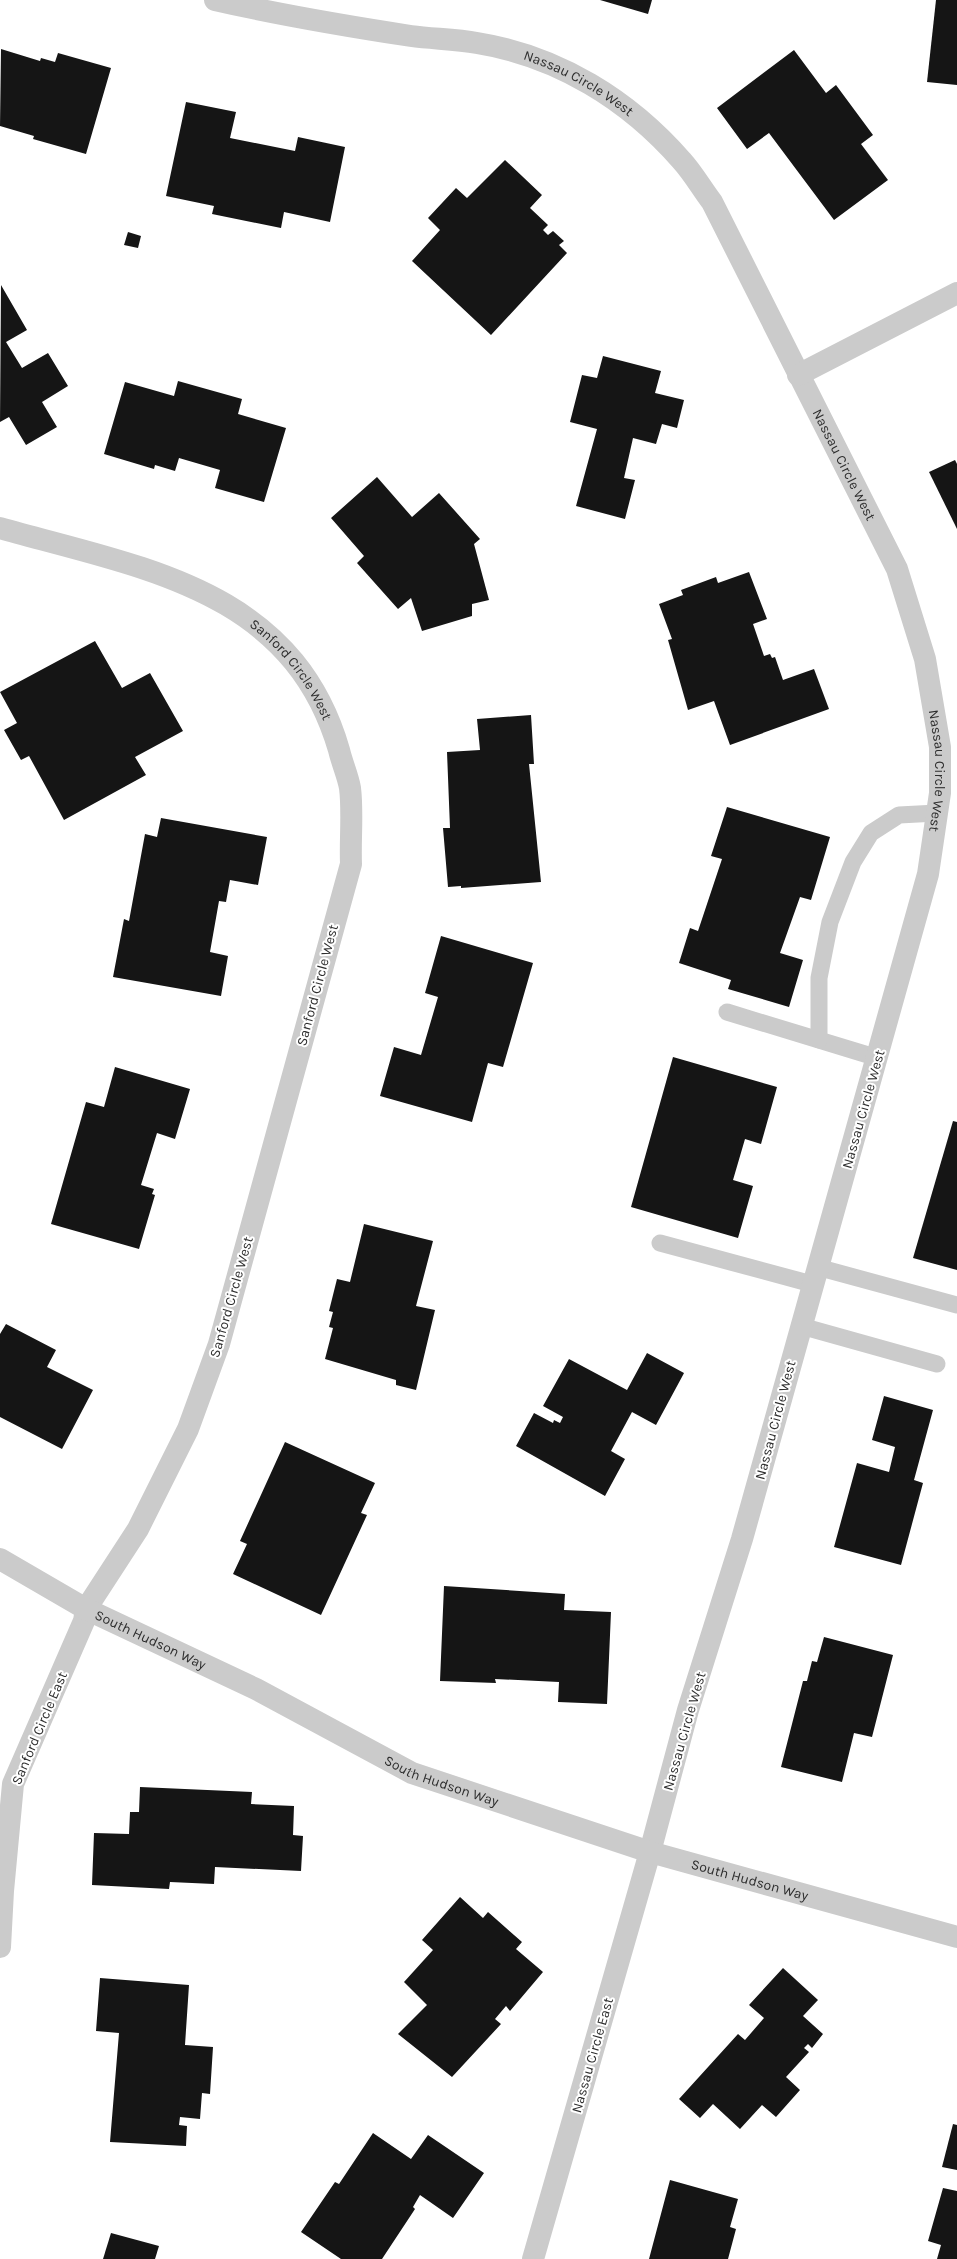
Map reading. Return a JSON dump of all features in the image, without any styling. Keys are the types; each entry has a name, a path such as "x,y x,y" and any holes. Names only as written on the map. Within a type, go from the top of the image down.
{"street":[{"name":"Nassau Circle West","path":"215,0 259,10 413,36 478,43 531,55 560,67 600,90 630,110 657,135 683,162 712,202 897,569 925,659 940,747 940,793 928,874 878,1058 815,1276 742,1539 688,1710 650,1852"},
{"path":"798,375 957,293"},
{"name":"Sanford Circle West","path":"0,528 156,572 218,598 260,626 293,659 316,695 331,722 350,788 351,864 219,1344 188,1429 138,1529 86,1609"},
{"name":"South Hudson Way","path":"0,1559 86,1609 256,1689 412,1773 650,1852 957,1937"},
{"name":"Sanford Circle East","path":"0,1947 3,1891 13,1784 84,1621 86,1609"},
{"name":"Nassau Circle East","path":"533,2259 650,1852"}],"lane":[{"path":"819,1040 818,978 830,922 853,862 871,833 899,815 937,813"},
{"path":"727,1012 878,1058"},
{"path":"660,1243 957,1305"},
{"path":"801,1326 937,1364"}],"building":[{"path":"600,0 652,0 648,14"},
{"path":"936,0 957,0 957,85 927,82"},
{"path":"1,49 40,61 41,58 55,62 58,53 111,68 86,154 33,139 34,136 0,126"},
{"path":"794,50 826,93 836,85 873,135 861,144 888,180 834,220 769,133 747,149 717,108"},
{"path":"186,102 236,112 230,138 295,151 298,137 345,147 330,222 284,212 281,228 212,214 214,206 166,196"},
{"path":"505,160 542,195 530,208 548,225 543,230 548,235 553,231 564,241 559,245 567,253 491,335 412,261 440,230 428,218 456,188 467,198"},
{"path":"128,232 141,236 138,248 124,245"},
{"path":"1,285 27,330 6,342 22,368 48,353 68,386 42,402 57,427 26,445 9,417 0,422"},
{"path":"603,356 661,371 655,393 684,400 677,428 662,424 656,444 633,438 624,478 635,480 625,519 576,506 597,429 570,422 582,375 597,378"},
{"path":"178,381 242,399 238,414 286,428 264,502 215,488 220,470 179,458 175,471 155,465 154,469 104,454 125,382 174,396"},
{"path":"955,460 957,464 957,529 929,472"},
{"path":"377,477 412,517 439,493 480,539 474,544 489,600 472,604 472,616 422,631 411,598 398,609 357,563 364,556 331,518"},
{"path":"749,572 767,619 753,624 764,656 770,654 772,658 775,657 783,680 814,669 829,709 730,745 714,701 688,710 668,640 672,639 659,604 683,595 681,590 716,577 718,583"},
{"path":"95,641 122,688 150,673 183,731 135,757 146,775 64,820 29,756 21,760 4,730 17,723 0,692"},
{"path":"531,715 534,764 529,764 541,882 461,888 461,886 448,887 443,828 450,828 447,752 480,750 477,719"},
{"path":"727,807 830,837 811,900 800,897 780,953 803,960 789,1007 728,989 731,980 679,963 690,928 698,931 722,859 711,856"},
{"path":"161,818 267,837 258,885 230,880 226,902 219,901 210,952 228,956 221,996 113,977 124,919 129,921 145,834 157,837"},
{"path":"441,936 533,963 503,1067 488,1063 472,1122 380,1096 394,1047 421,1055 438,997 425,993"},
{"path":"673,1057 777,1087 761,1144 745,1139 733,1180 753,1186 738,1238 631,1207"},
{"path":"115,1067 190,1089 175,1139 157,1133 141,1185 154,1189 152,1194 155,1195 139,1249 51,1224 86,1102 104,1107"},
{"path":"953,1121 957,1122 957,1270 913,1258"},
{"path":"364,1224 433,1241 416,1306 435,1310 416,1390 396,1385 396,1380 325,1359 333,1328 329,1327 333,1312 329,1311 337,1279 350,1282"},
{"path":"6,1324 56,1350 47,1367 93,1390 62,1449 0,1417 0,1334"},
{"path":"647,1353 684,1373 656,1425 632,1412 611,1451 625,1459 605,1496 516,1446 534,1413 553,1423 554,1420 560,1423 563,1417 543,1406 569,1359 627,1390"},
{"path":"884,1396 933,1410 914,1480 923,1483 901,1565 834,1547 857,1463 889,1472 895,1447 872,1440"},
{"path":"285,1442 375,1483 361,1513 367,1515 321,1615 233,1574 247,1544 240,1541"},
{"path":"444,1586 565,1594 564,1610 611,1612 607,1704 558,1702 559,1682 495,1679 496,1683 440,1681"},
{"path":"824,1637 893,1655 872,1737 854,1733 842,1782 781,1767 803,1681 807,1681 812,1661 817,1662"},
{"path":"140,1787 252,1792 251,1804 294,1806 293,1835 303,1836 301,1871 215,1867 214,1884 170,1882 169,1889 92,1885 94,1833 129,1834 130,1812 139,1812"},
{"path":"460,1897 483,1918 488,1912 522,1942 516,1949 543,1972 510,2011 506,2006 495,2019 501,2024 452,2077 398,2034 427,2005 404,1982 433,1950 422,1940"},
{"path":"783,1968 818,2000 803,2016 823,2034 812,2048 808,2044 804,2048 809,2052 786,2077 800,2090 776,2117 762,2105 740,2129 713,2104 700,2118 679,2099 738,2034 745,2040 764,2018 749,2005"},
{"path":"100,1978 189,1985 185,2045 213,2047 210,2094 202,2093 200,2119 180,2117 179,2125 187,2126 186,2146 110,2142 119,2033 96,2031"},
{"path":"953,2124 957,2125 957,2170 942,2167"},
{"path":"373,2133 411,2159 428,2135 484,2173 453,2218 420,2195 413,2207 415,2209 382,2259 341,2259 301,2232 335,2182 339,2184"},
{"path":"670,2180 738,2199 730,2227 736,2229 728,2259 649,2259"},
{"path":"943,2188 957,2191 957,2259 937,2259 941,2245 928,2241"},
{"path":"111,2233 159,2246 155,2259 103,2259"}]}
